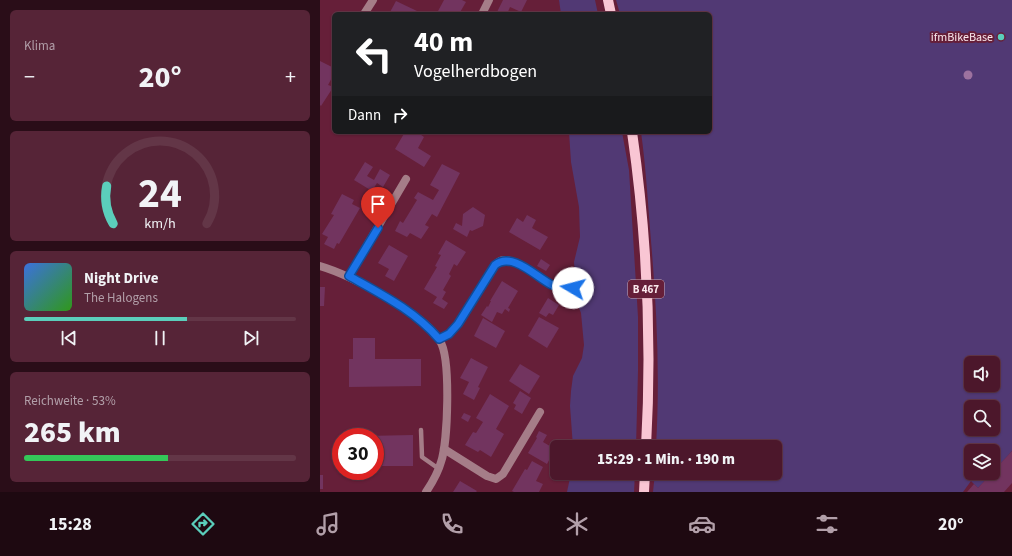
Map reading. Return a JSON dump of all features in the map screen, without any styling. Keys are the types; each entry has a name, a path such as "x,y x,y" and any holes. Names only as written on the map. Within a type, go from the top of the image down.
{"main road":[{"path":"608,0 611,12"},
{"name":"B 467","path":"632,134 644,245 648,323 646,440"},
{"path":"644,492 645,480"}],"street":[{"path":"365,12 373,0"},
{"path":"483,12 489,0"},
{"path":"349,276 406,179"},
{"path":"439,339 449,334 458,324 495,265 500,261 507,260 517,263 553,285 573,288"},
{"path":"320,266 349,276 390,300 420,320 439,339 444,352 447,386 447,416 442,462 426,492"},
{"path":"444,449 487,476 496,479 503,474 540,412"}],"lane":[{"path":"421,430 422,457 439,469"}],"shaded area":[{"path":"559,0 595,0 598,12 561,12"},
{"path":"616,0 1012,0 1012,451 1000,464 1000,444 964,444 964,480 985,480 978,488 971,481 963,492 653,492 654,480 782,480 782,440 656,440 658,370 647,186 641,134 712,134 712,12 619,12"},
{"path":"569,134 622,134 629,170 638,317 636,440 572,440 570,406 571,391 573,376 582,358 584,345 581,313 577,303 574,262 580,237 579,207 571,162"},
{"path":"570,480 635,480 634,492 567,492"}],"building":[{"path":"444,0 462,0 466,2 460,12 438,12"},
{"path":"503,0 527,0 521,12 510,7 508,12 497,12"},
{"path":"396,1 417,11 416,12 390,12"},
{"path":"320,61 332,67 332,78 328,85 331,86 332,89 321,106"},
{"path":"404,134 420,134 424,137 418,148 431,156 424,167 395,149"},
{"path":"365,162 373,167 367,176 374,180 380,169 390,175 383,187 377,183 372,191 354,180"},
{"path":"442,164 460,173 437,217 432,214 425,225 429,227 421,239 410,233 407,237 395,231 400,221 403,223 417,200 414,198 418,192 433,200 439,190 430,185"},
{"path":"342,194 354,200 352,204 360,208 339,244 337,243 334,249 324,244 328,237 322,234 334,215 331,214"},
{"path":"366,194 381,203 376,212 361,202"},
{"path":"473,207 485,215 483,226 472,231 470,230 467,237 453,229 456,223 462,226 463,214"},
{"path":"527,215 536,220 532,228 548,237 540,250 509,232 517,218 523,222"},
{"path":"446,240 466,252 457,266 454,264 449,274 451,276 443,290 446,292 442,299 448,303 444,309 433,303 437,297 424,289 437,267 435,266 441,255 438,254"},
{"path":"389,245 408,256 394,281 385,276 389,269 378,263"},
{"path":"541,259 550,265 546,271 537,266"},
{"path":"502,281 518,291 508,308 510,309 509,312 505,309 502,314 497,312 492,322 481,315 487,306 488,307"},
{"path":"320,287 325,287 324,306 320,306"},
{"path":"548,298 559,305 553,315 549,313 546,317 539,313"},
{"path":"539,317 559,328 547,348 528,336"},
{"path":"483,318 505,331 496,348 474,336"},
{"path":"353,338 375,338 375,359 421,359 421,386 349,387 349,359 353,359"},
{"path":"471,358 488,367 478,387 480,388 474,400 463,394 469,382 460,378"},
{"path":"520,364 540,376 529,394 509,381"},
{"path":"520,391 531,398 522,414 514,409 516,405 513,403"},
{"path":"490,394 509,406 496,429 504,434 491,457 480,450 478,452 465,445 473,432 476,433 483,422 476,418"},
{"path":"464,413 471,416 468,422 461,418"},
{"path":"539,431 547,435 543,442 550,446 550,458 547,464 528,453 537,438 536,437"},
{"path":"413,435 413,466 384,466 384,436"},
{"path":"1012,451 1012,483 1004,492 967,492 974,484 978,488 985,480 1000,480 1000,464"},
{"path":"532,461 543,467 536,481 543,484 539,492 512,491 525,469 527,470"},
{"path":"320,475 323,475 323,489 320,489"},
{"path":"460,481 477,491 453,492"}],"place":[{"name":"ifmBikeBase","path":"1001,37"}],"route":[{"path":"378,228 349,276 420,320 431,329 439,339 449,334 458,324 495,265 500,261 507,260 517,263 553,285 573,288"}]}
